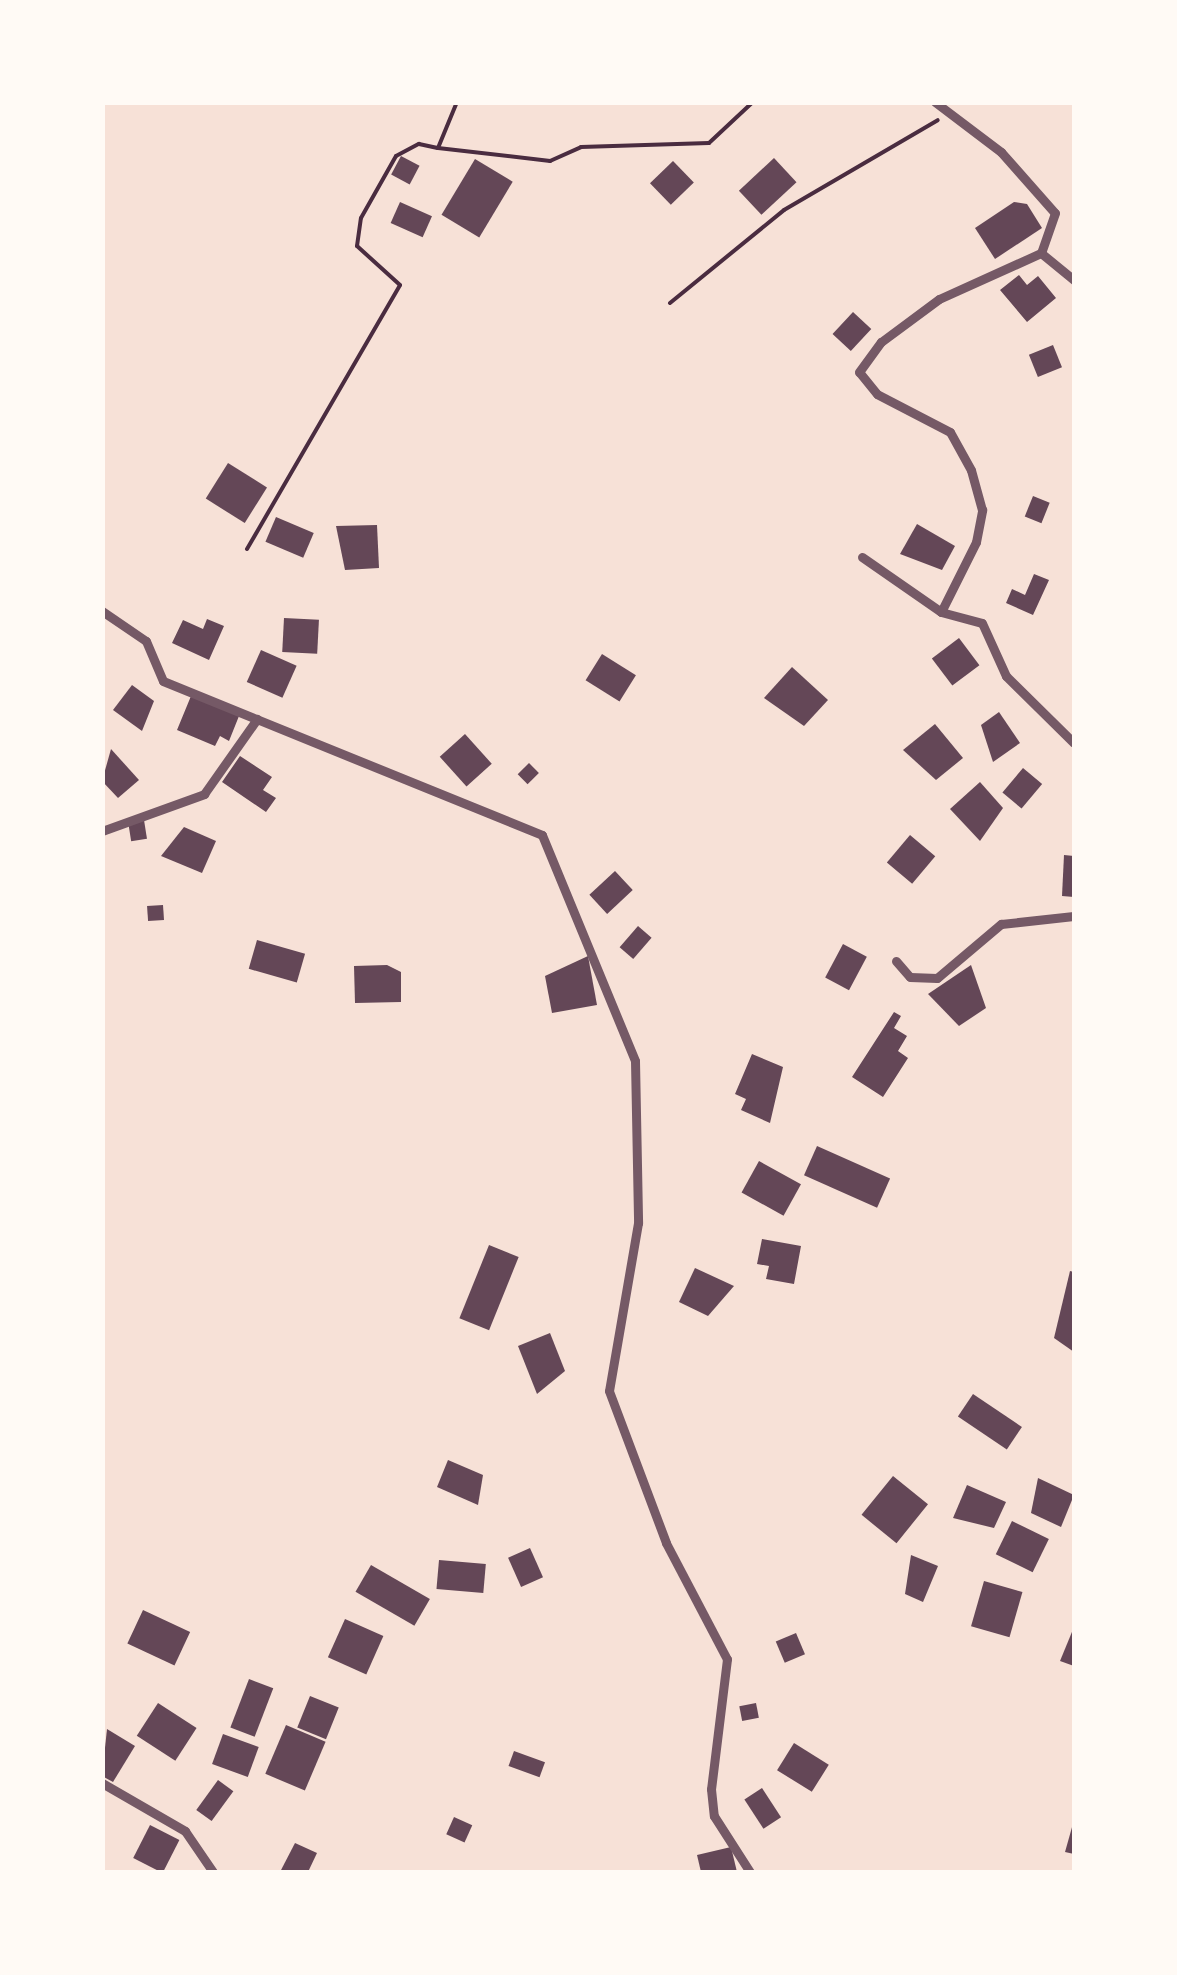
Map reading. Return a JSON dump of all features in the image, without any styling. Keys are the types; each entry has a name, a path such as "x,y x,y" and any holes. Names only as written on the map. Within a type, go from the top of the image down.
{"street":[{"path":"935,102 946,115 1001,152 1055,213 1041,254 939,299 880,342 859,372 878,394 950,432 971,470 982,510 976,542 942,612"},
{"path":"1041,254 1074,280"},
{"path":"862,557 942,612 982,623 1006,676 1074,742"},
{"path":"102,611 146,641 163,681 542,835 635,1062 638,1223 609,1391 666,1543 727,1659 710,1789 714,1816 750,1872"},
{"path":"102,831 204,794 256,719"},
{"path":"896,961 910,977 936,978 1001,924 1074,916"},
{"path":"102,1782 184,1831 213,1872"}],"path":[{"path":"438,148 458,102"},
{"path":"247,549 400,285 357,246 361,218 396,156 419,144 550,161 581,146 709,143 753,102"},
{"path":"670,302 784,210 946,115"}],"building":[{"path":"401,156 420,166 410,184 391,175"},
{"path":"774,158 797,182 761,215 739,191"},
{"path":"475,159 513,182 479,237 442,215"},
{"path":"673,161 694,183 671,205 650,183"},
{"path":"400,202 432,216 423,237 391,223"},
{"path":"1014,202 1027,204 1042,228 995,259 975,228"},
{"path":"1019,275 1027,285 1038,276 1056,298 1027,322 1000,290"},
{"path":"853,312 871,329 851,351 833,334"},
{"path":"1053,345 1062,367 1038,377 1029,355"},
{"path":"228,463 267,487 245,523 206,499"},
{"path":"1033,496 1050,503 1041,523 1025,516"},
{"path":"276,517 314,533 303,558 265,542"},
{"path":"917,524 955,546 942,570 900,554"},
{"path":"377,525 379,568 345,570 336,526"},
{"path":"1034,574 1049,580 1033,615 1006,603 1012,589 1025,595"},
{"path":"284,618 319,620 317,654 282,652"},
{"path":"207,619 224,626 209,660 172,643 183,620 203,629"},
{"path":"959,638 979,665 952,686 932,658"},
{"path":"261,650 297,666 282,698 247,682"},
{"path":"602,654 636,675 619,701 586,680"},
{"path":"792,667 828,700 804,726 764,698"},
{"path":"132,685 154,701 142,731 113,710"},
{"path":"191,696 239,716 229,741 220,736 215,746 177,730"},
{"path":"999,712 1020,743 993,762 981,725"},
{"path":"935,724 963,758 936,780 903,750"},
{"path":"465,734 492,764 466,786 440,757"},
{"path":"111,749 139,780 118,798 102,781"},
{"path":"240,756 272,777 263,790 276,798 266,812 222,782"},
{"path":"529,763 539,773 528,784 518,774"},
{"path":"1023,768 1042,784 1022,809 1002,793"},
{"path":"980,782 1003,808 980,841 950,809"},
{"path":"144,820 147,839 131,841 128,823"},
{"path":"184,827 216,841 202,873 161,856"},
{"path":"910,835 935,856 912,884 887,863"},
{"path":"1064,855 1074,856 1074,897 1062,896"},
{"path":"615,871 633,890 607,914 589,895"},
{"path":"163,905 164,920 148,921 147,906"},
{"path":"638,926 652,938 633,959 620,947"},
{"path":"257,940 305,954 297,983 249,969"},
{"path":"843,944 867,957 849,990 825,978"},
{"path":"588,956 597,1005 552,1013 545,976"},
{"path":"387,965 401,972 401,1002 355,1003 354,966"},
{"path":"971,965 986,1008 959,1026 928,994"},
{"path":"894,1012 901,1016 894,1028 907,1036 898,1051 908,1058 883,1097 852,1077"},
{"path":"752,1054 783,1067 770,1123 741,1110 746,1099 735,1094"},
{"path":"817,1146 890,1179 877,1208 804,1175"},
{"path":"759,1161 801,1184 784,1216 742,1192"},
{"path":"762,1239 801,1246 794,1284 766,1279 769,1266 757,1264"},
{"path":"489,1245 519,1257 489,1330 459,1318"},
{"path":"695,1268 734,1286 708,1316 679,1302"},
{"path":"1070,1271 1074,1272 1074,1352 1054,1338"},
{"path":"550,1333 565,1371 537,1394 518,1346"},
{"path":"973,1394 1022,1427 1007,1449 958,1416"},
{"path":"448,1460 483,1475 478,1505 437,1487"},
{"path":"893,1476 928,1504 897,1543 862,1515"},
{"path":"1038,1478 1074,1495 1061,1527 1031,1513"},
{"path":"967,1485 1006,1502 994,1528 953,1518"},
{"path":"1012,1521 1049,1539 1033,1572 996,1554"},
{"path":"530,1548 543,1577 521,1587 508,1558"},
{"path":"911,1555 938,1566 923,1602 905,1594"},
{"path":"439,1560 486,1564 483,1593 436,1589"},
{"path":"371,1565 430,1599 414,1626 356,1592"},
{"path":"984,1581 1022,1592 1009,1637 971,1626"},
{"path":"143,1610 190,1632 174,1666 127,1644"},
{"path":"345,1619 383,1636 366,1674 328,1657"},
{"path":"1074,1627 1074,1666 1060,1661"},
{"path":"796,1633 805,1654 785,1663 776,1642"},
{"path":"249,1679 273,1688 255,1737 230,1728"},
{"path":"310,1696 339,1708 326,1739 297,1728"},
{"path":"158,1703 197,1728 175,1761 137,1736"},
{"path":"756,1703 759,1718 742,1721 739,1706"},
{"path":"286,1725 326,1742 305,1791 265,1774"},
{"path":"107,1729 135,1746 113,1782 102,1776"},
{"path":"223,1734 259,1747 248,1777 212,1764"},
{"path":"794,1743 829,1765 812,1792 777,1770"},
{"path":"514,1751 545,1762 540,1777 509,1766"},
{"path":"218,1780 233,1791 212,1821 196,1810"},
{"path":"762,1788 781,1817 763,1829 744,1799"},
{"path":"454,1817 472,1825 465,1842 446,1834"},
{"path":"1074,1820 1074,1854 1065,1852"},
{"path":"150,1825 179,1840 163,1872 133,1858"},
{"path":"295,1843 317,1853 308,1872 280,1872"},
{"path":"731,1847 737,1872 701,1872 697,1855"}]}
